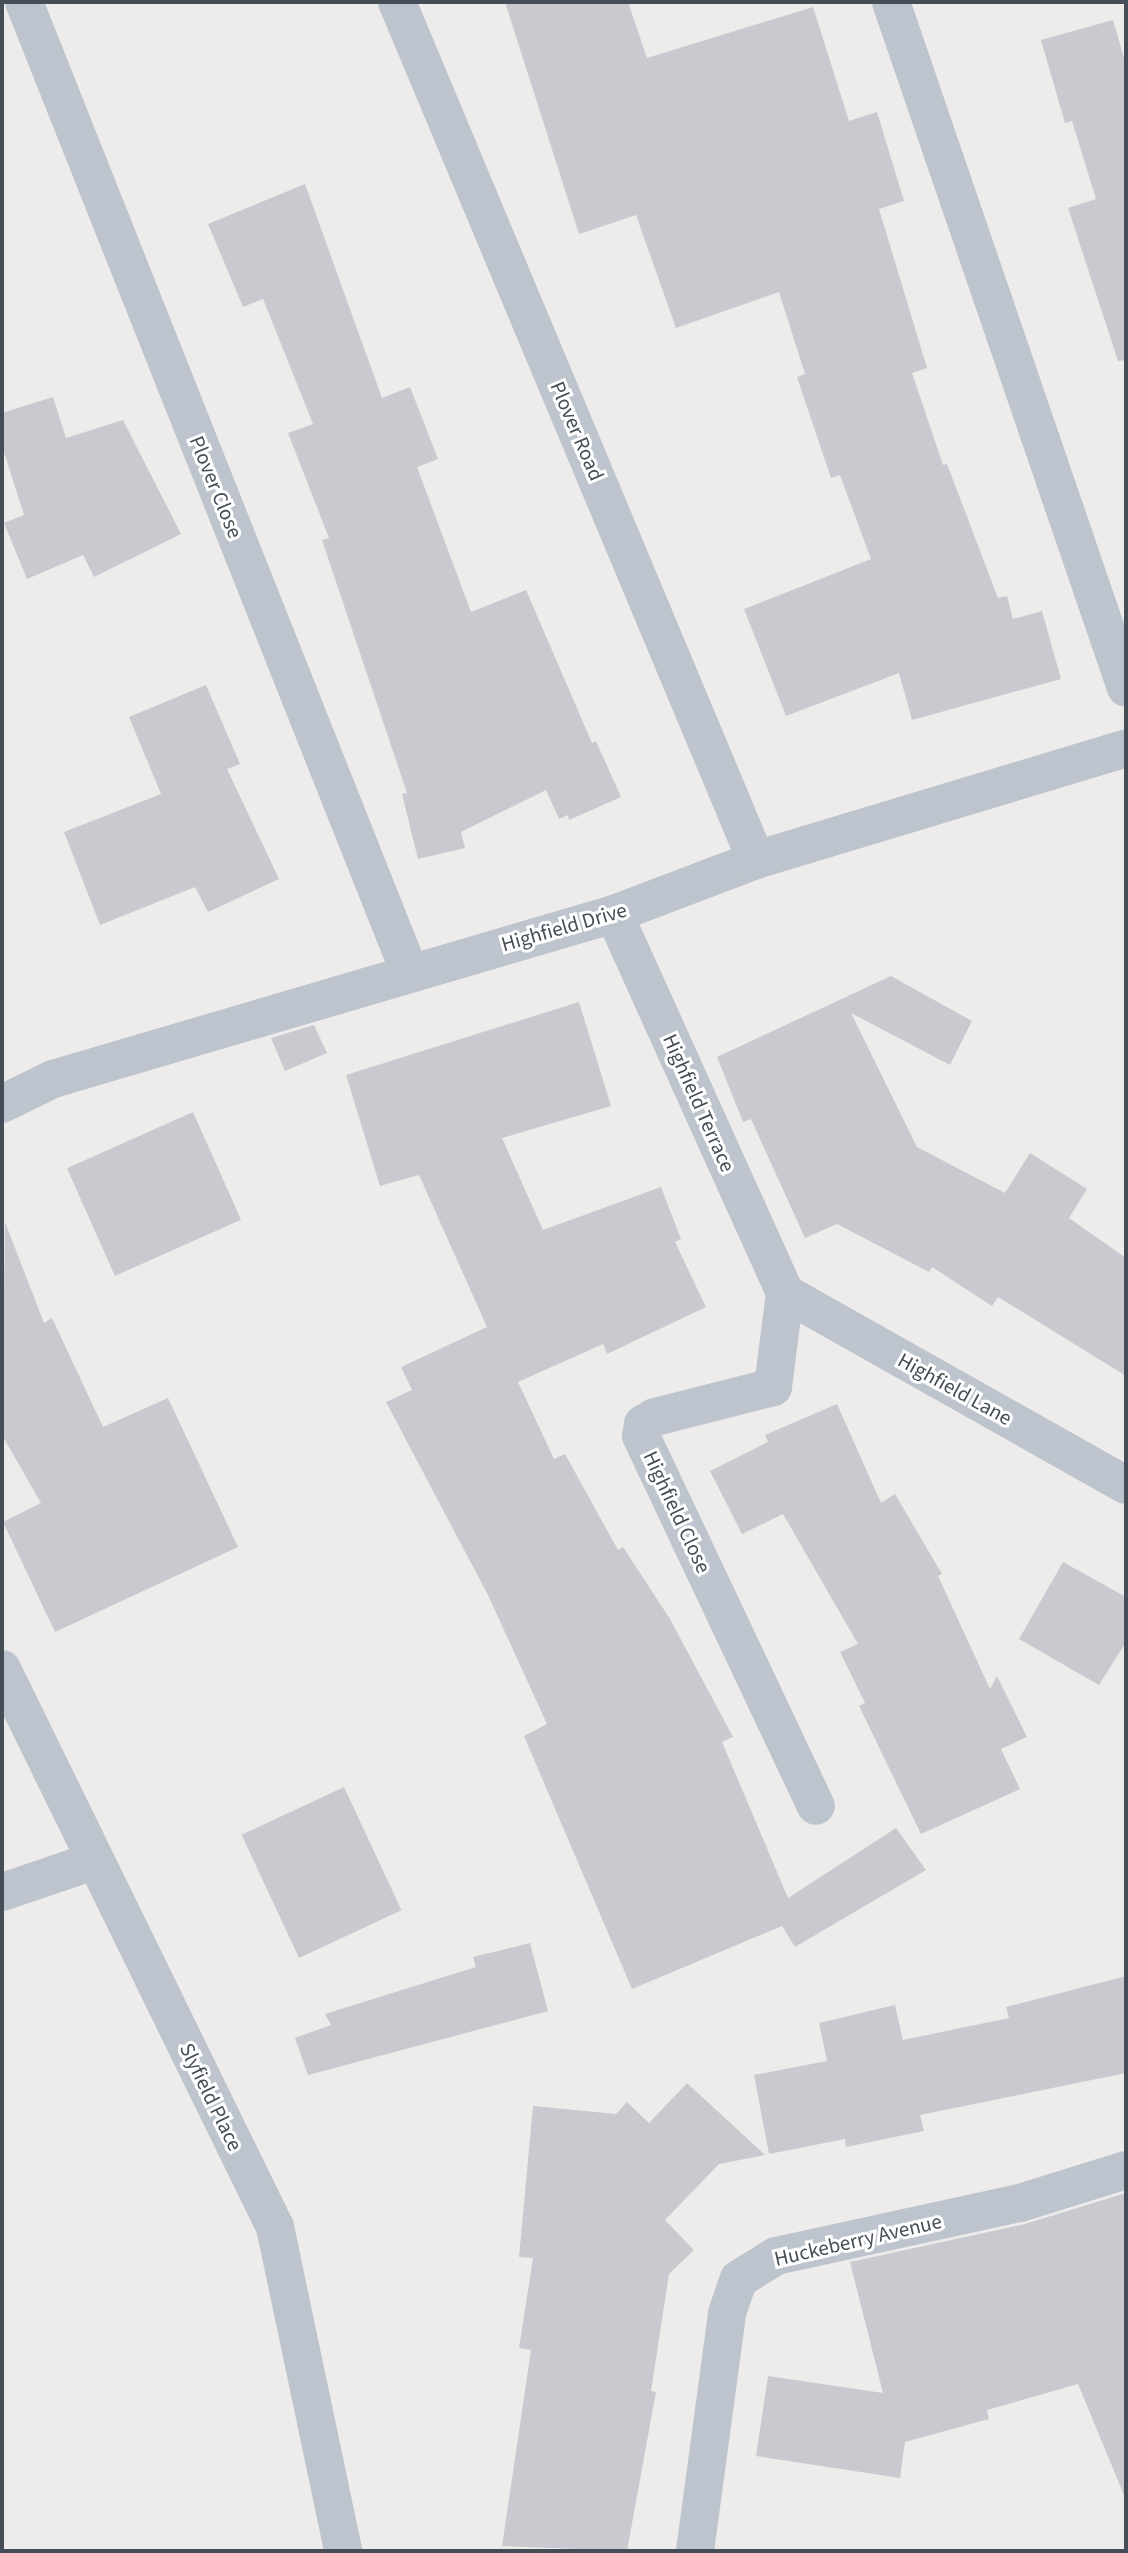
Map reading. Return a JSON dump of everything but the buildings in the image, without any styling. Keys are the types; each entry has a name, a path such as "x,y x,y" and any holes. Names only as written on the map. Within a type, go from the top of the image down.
{"street":[{"name":"Plover Close","path":"24,2 409,971"},
{"name":"Plover Road","path":"397,2 756,860"},
{"path":"891,2 1126,688"},
{"name":"Highfield Drive","path":"2,1104 53,1079 409,971 614,914 756,860 1126,748"},
{"name":"Highfield Terrace","path":"614,914 785,1293"},
{"name":"Highfield Lane","path":"785,1293 1126,1485"},
{"name":"Highfield Close","path":"785,1293 773,1387 655,1417 643,1423 641,1436 816,1806"},
{"name":"Slyfield Place","path":"2,1669 275,2227 344,2551"},
{"path":"2,1892 94,1861"},
{"name":"Huckeberry Avenue","path":"695,2551 727,2313 739,2279 776,2256 1020,2203 1126,2170"}]}
